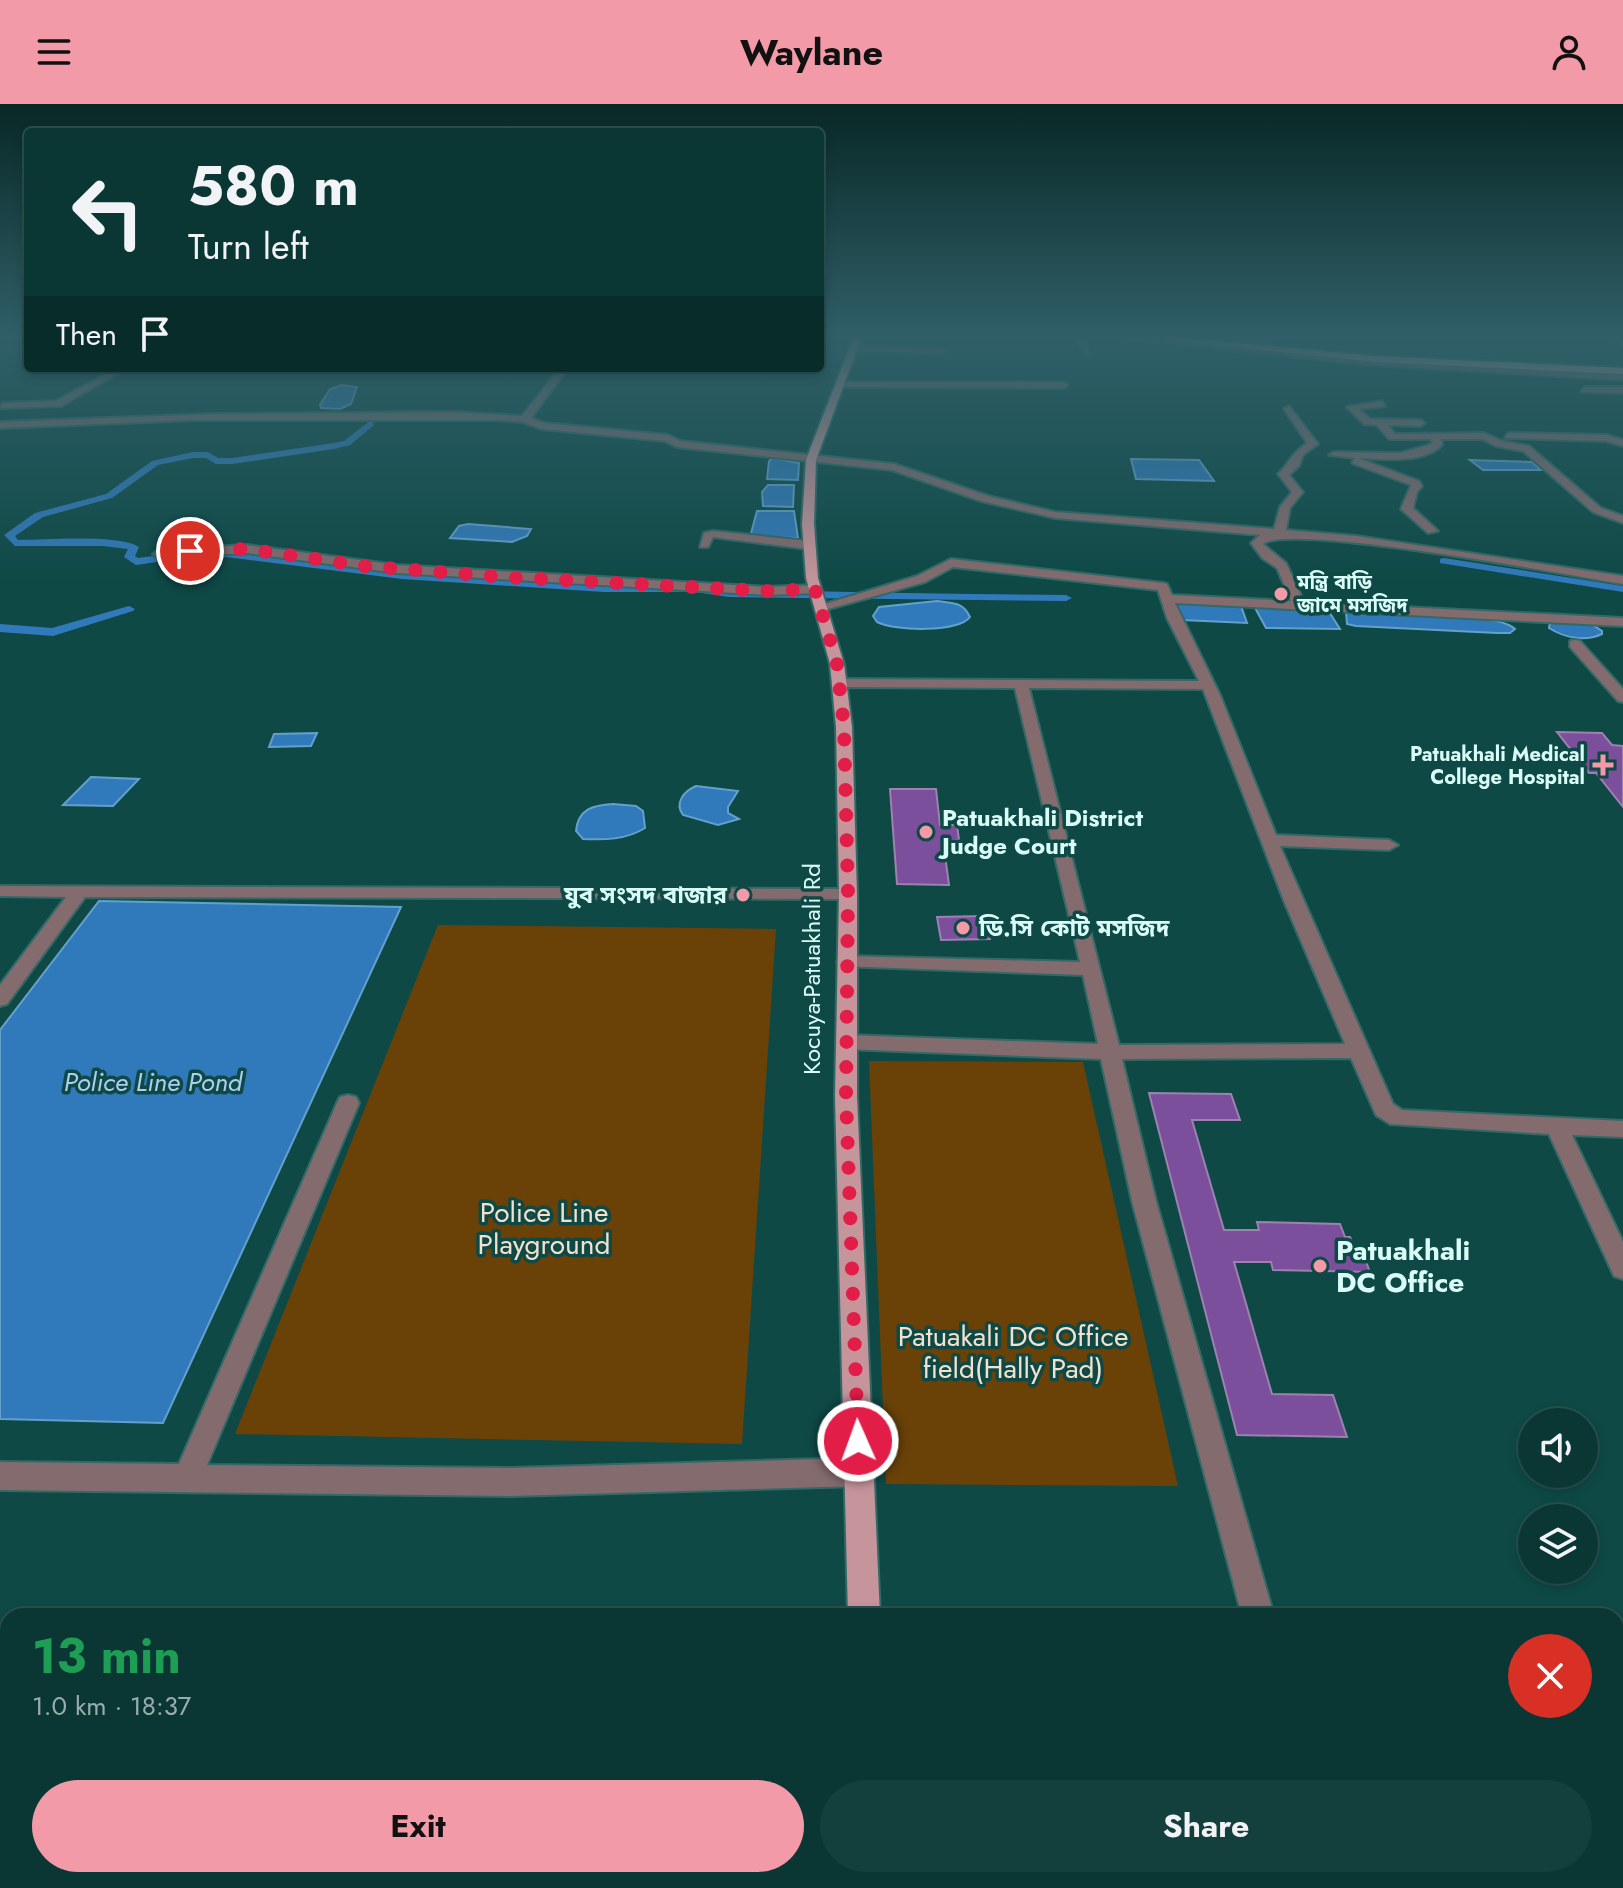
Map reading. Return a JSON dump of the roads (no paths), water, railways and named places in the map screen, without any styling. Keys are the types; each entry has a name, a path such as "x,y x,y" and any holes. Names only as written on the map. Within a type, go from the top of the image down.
{"main road":[{"name":"Kocuya-Patuakhali Rd","path":"826,419 811,460 808,545 818,599 831,637 840,683 848,894 846,1042 864,1608"}],"street":[{"path":"0,425 50,426 117,419"},
{"path":"526,419 542,426 668,438 677,444 894,467 985,499 1055,515 1356,539 1623,580"},
{"path":"1296,419 1322,452 1415,483 1417,486 1412,491 1407,509 1432,531"},
{"path":"1364,419 1367,422 1420,423"},
{"path":"1380,422 1392,437 1607,438 1623,444"},
{"path":"1334,455 1401,456 1433,448 1437,445 1436,436"},
{"path":"1484,436 1499,444 1526,448 1597,510 1623,520"},
{"path":"1279,534 1285,507 1298,492 1283,474 1294,466 1298,453 1313,444"},
{"path":"1623,444 1616,446 1623,452"},
{"path":"704,545 708,535 713,534 808,545"},
{"path":"1279,534 1264,537 1257,543 1266,555 1282,566 1299,605"},
{"path":"159,554 247,549 427,572 767,591 818,599 848,599 872,593 921,579 951,563 1163,587 1205,685 1213,695 1269,840 1380,1103 1393,1116 1623,1129"},
{"path":"1167,599 1623,622"},
{"path":"1575,644 1623,698"},
{"path":"840,683 1205,685"},
{"path":"1021,684 1144,1201 1256,1608"},
{"path":"1269,840 1389,845"},
{"path":"0,891 848,894"},
{"path":"0,999 80,891"},
{"path":"847,962 1091,969"},
{"path":"846,1042 1111,1052 1358,1051"},
{"path":"187,1478 348,1103"},
{"path":"1557,1126 1623,1269"},
{"path":"0,1476 511,1482 859,1472"}],"water":[{"path":"773,458 799,463 798,480 767,479 769,461"},
{"path":"1131,459 1199,460 1214,481 1136,479"},
{"path":"1470,460 1532,462 1541,470 1483,470"},
{"path":"768,485 794,485 793,507 763,506 762,492"},
{"path":"757,511 794,511 798,538 750,537"},
{"path":"459,526 531,529 527,536 512,542 450,538"},
{"path":"937,601 961,606 970,617 953,626 911,629 885,625 873,616 879,607"},
{"path":"1174,602 1240,603 1247,623 1182,620"},
{"path":"1254,606 1326,607 1340,629 1266,628"},
{"path":"1346,612 1462,616 1504,623 1515,629 1510,633 1497,633 1356,626 1347,624"},
{"path":"1550,622 1590,623 1602,634 1589,638 1568,636 1549,628"},
{"path":"317,733 311,746 269,747 274,734"},
{"path":"91,777 139,779 113,806 63,805"},
{"path":"696,786 738,791 728,807 728,813 739,819 718,825 683,815 680,802"},
{"path":"613,804 636,806 643,811 645,828 623,837 583,839 576,831 583,813 593,807"},
{"name":"Police Line Pond","path":"99,901 401,907 163,1423 0,1419 0,1030"}],"waterway":[{"path":"371,423 347,443 334,446 232,461 216,461 208,455 193,455 155,463 109,496 39,515 9,535 15,543 103,543 134,547 129,557 136,562 192,554 226,554 402,576 604,589 695,589 729,594 830,596 1066,598"},
{"path":"1444,561 1623,589"},
{"path":"0,628 53,632 129,609"}],"place":[{"name":"মন্ত্রি বাড়ি জামে মসজিদ","path":"1281,594"},
{"name":"Patuakhali Medical College Hospital","path":"1603,765"},
{"name":"Patuakhali District Judge Court","path":"926,832"},
{"name":"যুব সংসদ বাজার","path":"743,895"},
{"name":"ডি.সি কোট মসজিদ","path":"963,928"},
{"name":"Patuakhali DC Office","path":"1320,1266"}],"park label":[{"name":"Police Line Playground","path":"544,1228"},
{"name":"Patuakali DC Office field(Hally Pad)","path":"1013,1352"}]}
